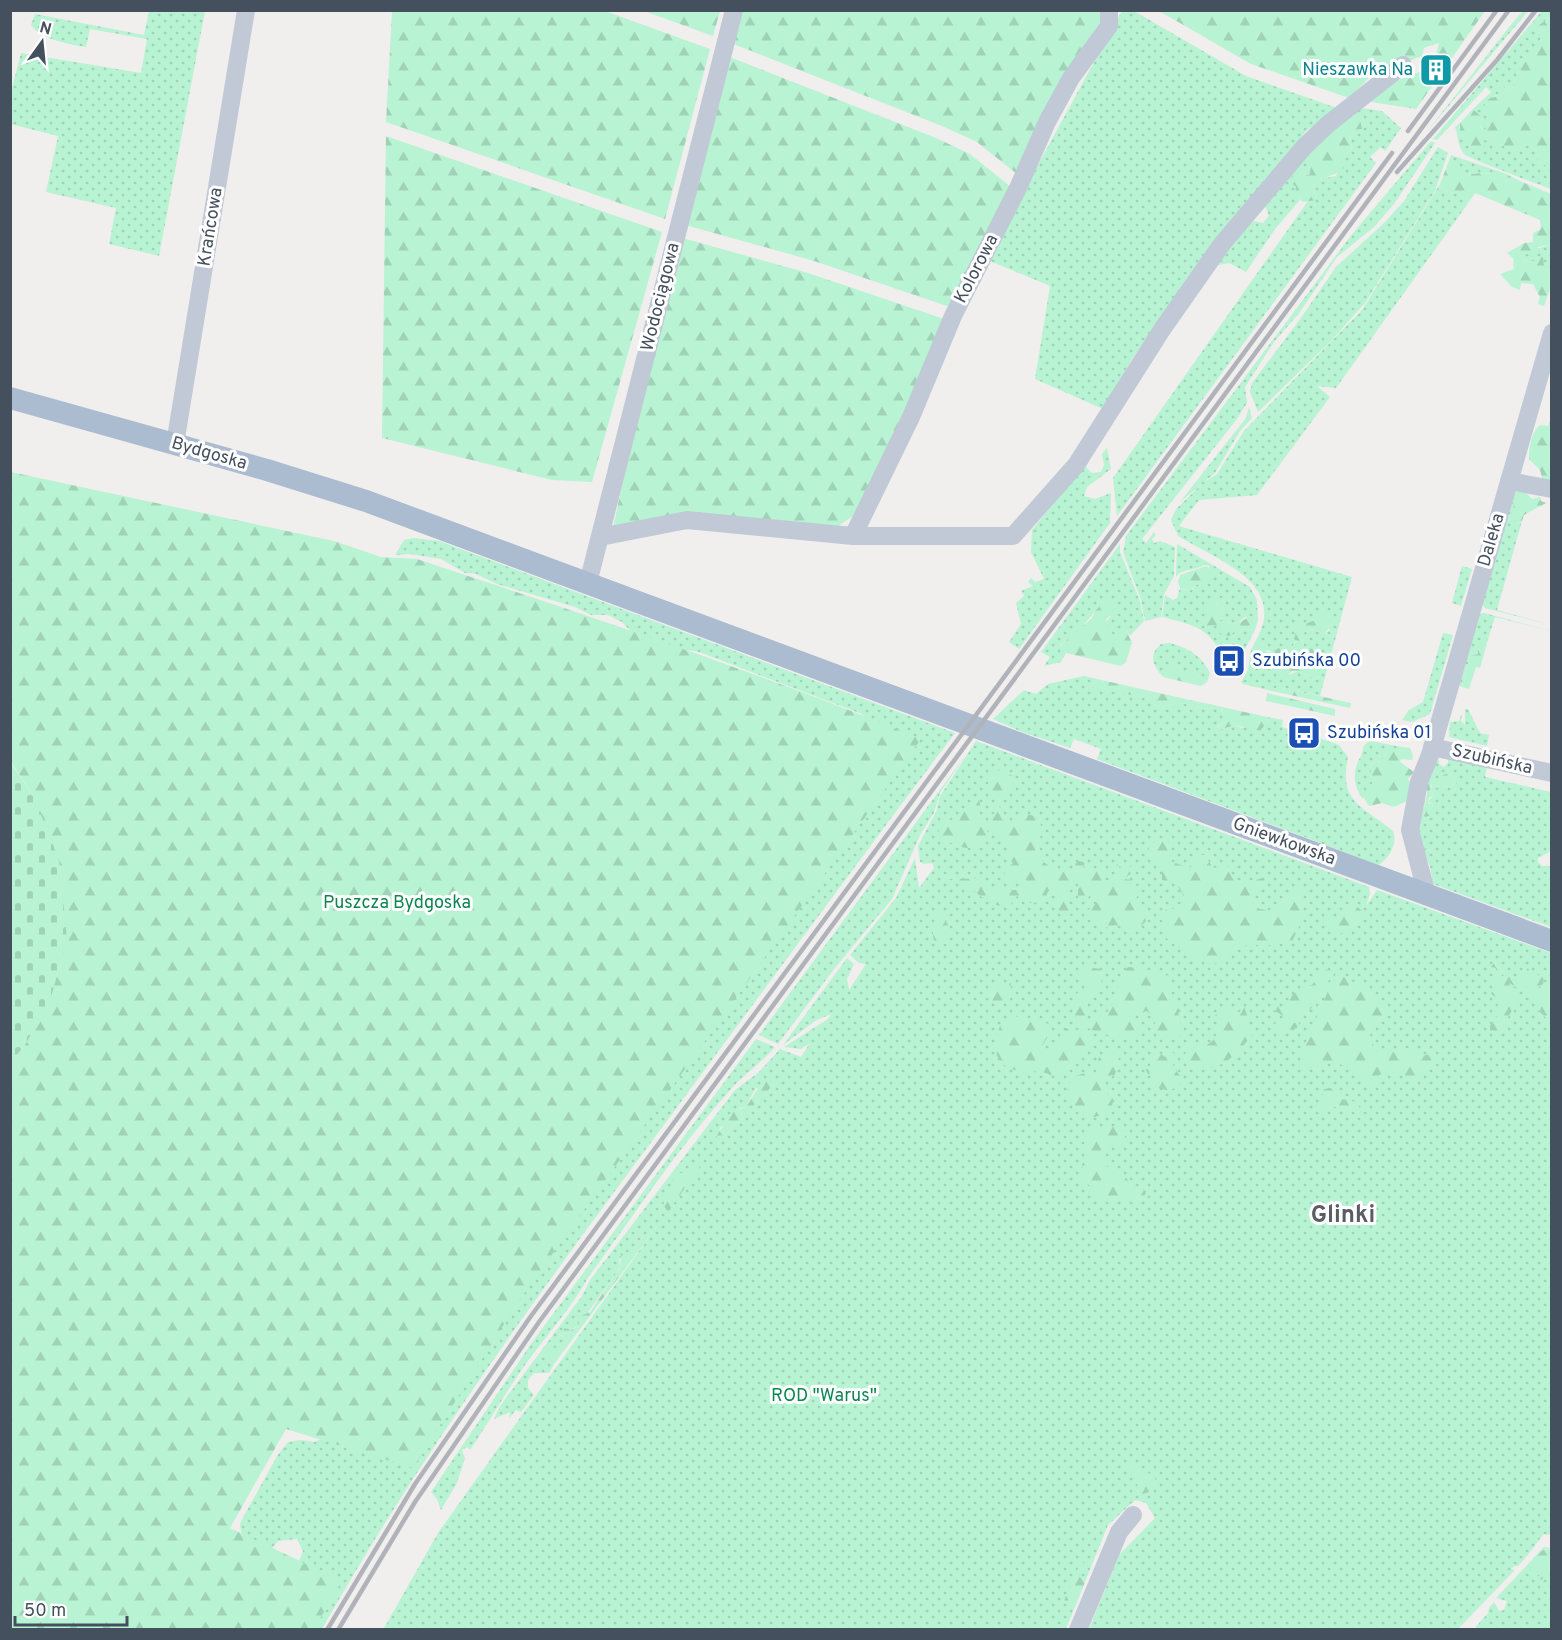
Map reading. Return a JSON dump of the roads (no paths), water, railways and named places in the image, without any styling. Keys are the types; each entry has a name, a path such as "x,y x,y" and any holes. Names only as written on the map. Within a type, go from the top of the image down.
{"main road":[{"name":"Bydgoska","path":"10,398 267,470 406,515 588,583"},
{"name":"Gniewkowska","path":"588,583 1551,941"}],"street":[{"name":"Krańcowa","path":"175,444 246,10"},
{"name":"Wodociągowa","path":"588,583 734,10"},
{"name":"Kolorowa","path":"853,536 911,417 953,316 1018,188 1047,123 1071,78 1109,26 1109,10"},
{"path":"600,537 687,520 853,536 1014,537 1076,465 1163,328 1222,244 1304,147 1327,125 1403,65"},
{"name":"Daleka","path":"1427,896 1410,830 1419,782 1432,747 1551,333"},
{"path":"1509,481 1551,489"},
{"name":"Szubińska","path":"1432,747 1551,773"},
{"path":"1078,1629 1119,1532 1133,1515"}],"railway":[{"path":"1408,131 1497,10"},
{"path":"338,1630 415,1502 539,1322 1509,10"},
{"path":"1397,172 1497,60 1536,10"},
{"path":"327,1630 415,1484 531,1316 1392,153"}],"place":[{"name":"Nieszawka Na","path":"1436,70"},
{"name":"Szubińska 00","path":"1229,661"},
{"name":"Szubińska 01","path":"1304,733"}],"district":[{"name":"Glinki","path":"1343,1216"}],"park label":[{"name":"Puszcza Bydgoska","path":"397,903"},
{"name":"ROD \"Warus\"","path":"824,1396"}]}
